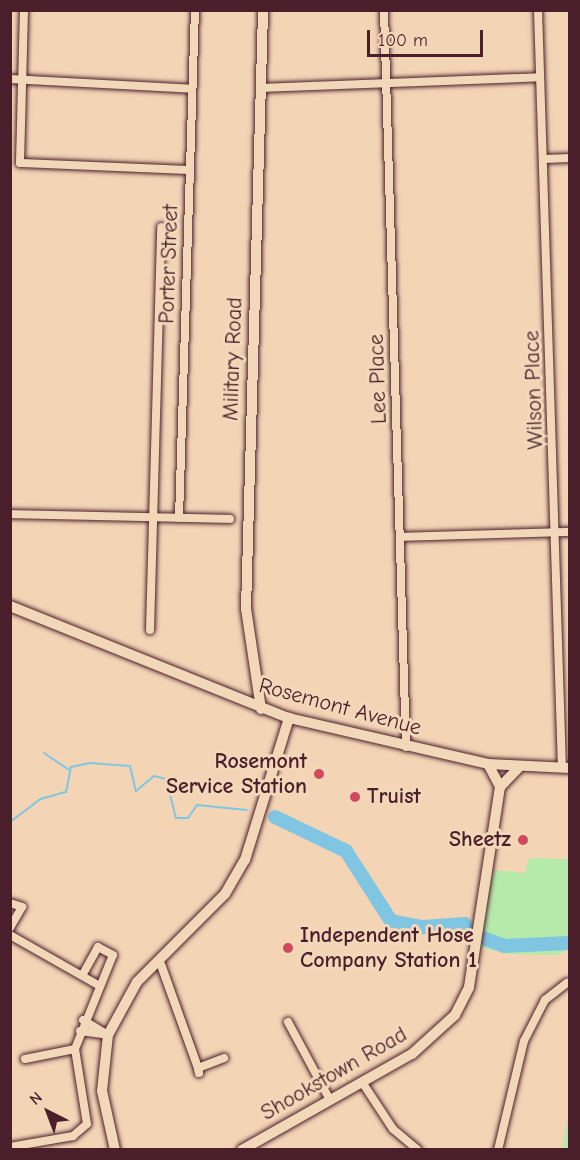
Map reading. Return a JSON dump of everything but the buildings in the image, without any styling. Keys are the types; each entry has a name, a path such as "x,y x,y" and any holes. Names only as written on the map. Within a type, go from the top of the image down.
{"street":[{"path":"24,10 20,163 190,170"},
{"name":"Porter Street","path":"179,518 195,10"},
{"name":"Military Road","path":"261,709 246,609 263,10"},
{"name":"Lee Place","path":"384,10 406,747"},
{"name":"Wilson Place","path":"538,10 566,768"},
{"path":"260,88 540,77"},
{"path":"10,79 22,83 192,89"},
{"path":"10,87 22,83"},
{"path":"544,159 570,158"},
{"path":"150,630 151,517 161,227"},
{"path":"10,514 230,519"},
{"path":"401,537 570,532"},
{"name":"Rosemont Avenue","path":"10,606 261,709 289,718 406,747 488,764 566,768"},
{"path":"116,1149 102,1090 108,1035 137,982 161,963 225,894 245,860 289,718"},
{"path":"488,764 500,788 519,767"},
{"name":"Shookstown Road","path":"242,1149 412,1054 455,1015 469,987 476,923 500,788"},
{"path":"10,903 22,908 10,928"},
{"path":"10,935 83,974 98,985"},
{"path":"10,1147 73,1136 87,1124 75,1049 83,1020 113,955 98,947 83,974"},
{"path":"161,963 199,1070 224,1058"},
{"path":"498,1149 524,1041 545,1000 567,984"},
{"path":"83,1020 108,1035"},
{"path":"288,1022 330,1100"},
{"path":"80,1031 108,1035"},
{"path":"25,1059 75,1049"},
{"path":"362,1082 393,1129 418,1149"}],"green space":[{"path":"529,858 569,859 569,949 557,955 508,954 479,947 491,870 525,873"},
{"path":"569,1110 569,1149 562,1149"}],"waterway":[{"path":"44,753 69,770"},
{"path":"10,822 41,799 66,792 71,767 90,763 130,766 136,791 154,776 166,779 176,818 188,818 197,805 247,810"},
{"path":"275,817 346,851 391,921 423,927 465,924 469,933 504,946 570,943"}],"place":[{"name":"Rosemont Service Station","path":"319,774"},
{"name":"Truist","path":"355,797"},
{"name":"Sheetz","path":"523,840"},
{"name":"Independent Hose Company Station 1","path":"288,948"}]}
